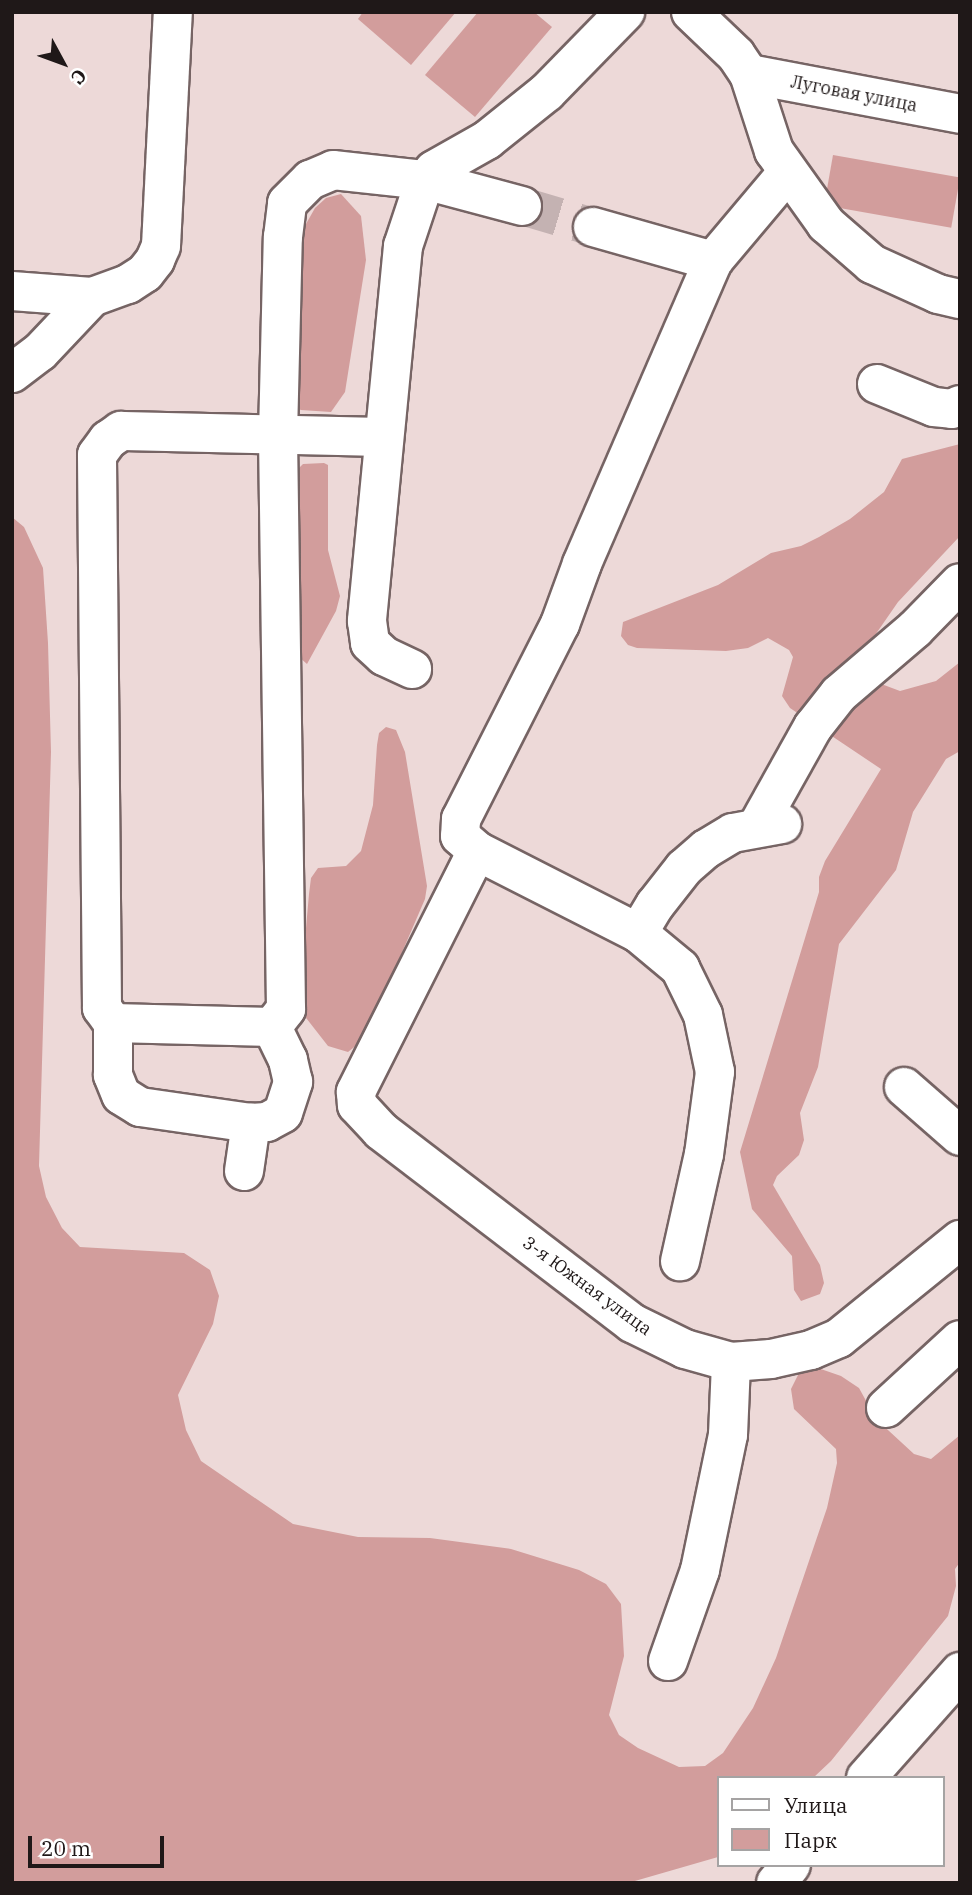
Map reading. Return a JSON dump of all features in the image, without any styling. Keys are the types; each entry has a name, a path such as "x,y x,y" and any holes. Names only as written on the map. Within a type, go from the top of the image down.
{"street":[{"path":"12,291 92,297 128,284 145,273 161,246 173,12"},
{"path":"412,669 384,656 369,643 367,621 403,246 425,180 434,170 487,140 547,92 625,12"},
{"path":"708,19 749,74 774,151 787,173 826,224 872,264 938,294 960,299"},
{"name":"Луговая улица","path":"749,74 960,114"},
{"path":"113,1023 272,1027 282,1018 286,1009 278,435 283,237 287,204 310,180 333,170 425,180 522,206"},
{"path":"680,1261 704,1154 715,1072 703,1015 680,968 638,933 477,851 460,836 461,819 560,624 582,564 713,261 787,173"},
{"path":"593,227 713,261"},
{"path":"12,373 40,352 92,297"},
{"path":"877,384 933,407 952,409 960,405"},
{"path":"272,1027 288,1060 293,1082 283,1113 267,1122 251,1123 140,1107 121,1095 113,1075 113,1023 102,1008 97,454 108,440 121,431 384,437"},
{"path":"638,933 655,905 684,868 706,849 733,833 773,825 813,727 839,695 915,629 960,583"},
{"name":"3-я Южная улица","path":"477,851 356,1092 357,1105 381,1131 632,1323 685,1349 732,1362 771,1359 811,1350 839,1338 960,1240"},
{"path":"904,1087 960,1136"},
{"path":"244,1171 251,1123"},
{"path":"886,1408 960,1340"},
{"path":"668,1661 700,1570 728,1435 732,1362"},
{"path":"868,1776 960,1672"},
{"path":"776,1883 789,1867"}],"green space":[{"path":"363,12 456,12 411,65 358,19"},
{"path":"478,12 534,12 552,27 475,117 425,75"},
{"path":"833,155 960,177 951,228 824,205"},
{"path":"341,194 361,216 366,260 345,392 331,412 301,410 296,408 302,231 315,208 326,198"},
{"path":"960,444 960,536 898,602 871,641 869,668 884,685 900,691 936,681 960,662 960,751 946,759 913,812 896,870 839,944 818,1067 800,1113 804,1140 799,1155 777,1176 773,1185 820,1265 824,1283 820,1294 801,1301 794,1290 792,1256 752,1209 740,1152 819,892 819,877 825,861 881,769 790,708 782,696 793,657 789,650 768,638 748,648 726,651 637,648 628,645 621,636 623,622 718,585 771,553 801,546 819,537 850,519 884,492 902,459"},
{"path":"303,464 328,465 328,550 340,596 336,611 307,664 299,657 299,468"},
{"path":"12,517 24,527 43,568 48,643 51,752 39,1166 46,1197 62,1228 80,1247 184,1253 210,1270 219,1296 213,1324 178,1395 186,1430 201,1461 293,1524 358,1537 430,1538 511,1549 579,1570 606,1584 621,1604 624,1656 609,1715 619,1735 638,1748 679,1767 705,1766 723,1753 753,1708 776,1658 827,1508 837,1463 836,1449 794,1409 791,1389 800,1371 815,1367 841,1376 859,1388 876,1419 914,1454 931,1459 960,1435 960,1562 955,1569 956,1586 948,1616 831,1761 815,1776 716,1776 716,1858 628,1883 12,1883"},
{"path":"386,727 396,730 405,752 427,886 425,899 372,1022 358,1044 348,1052 328,1046 303,1014 300,996 309,894 311,878 318,868 346,866 361,851 373,805 379,733"}],"tunnel":[{"path":"522,206 593,227"}]}
